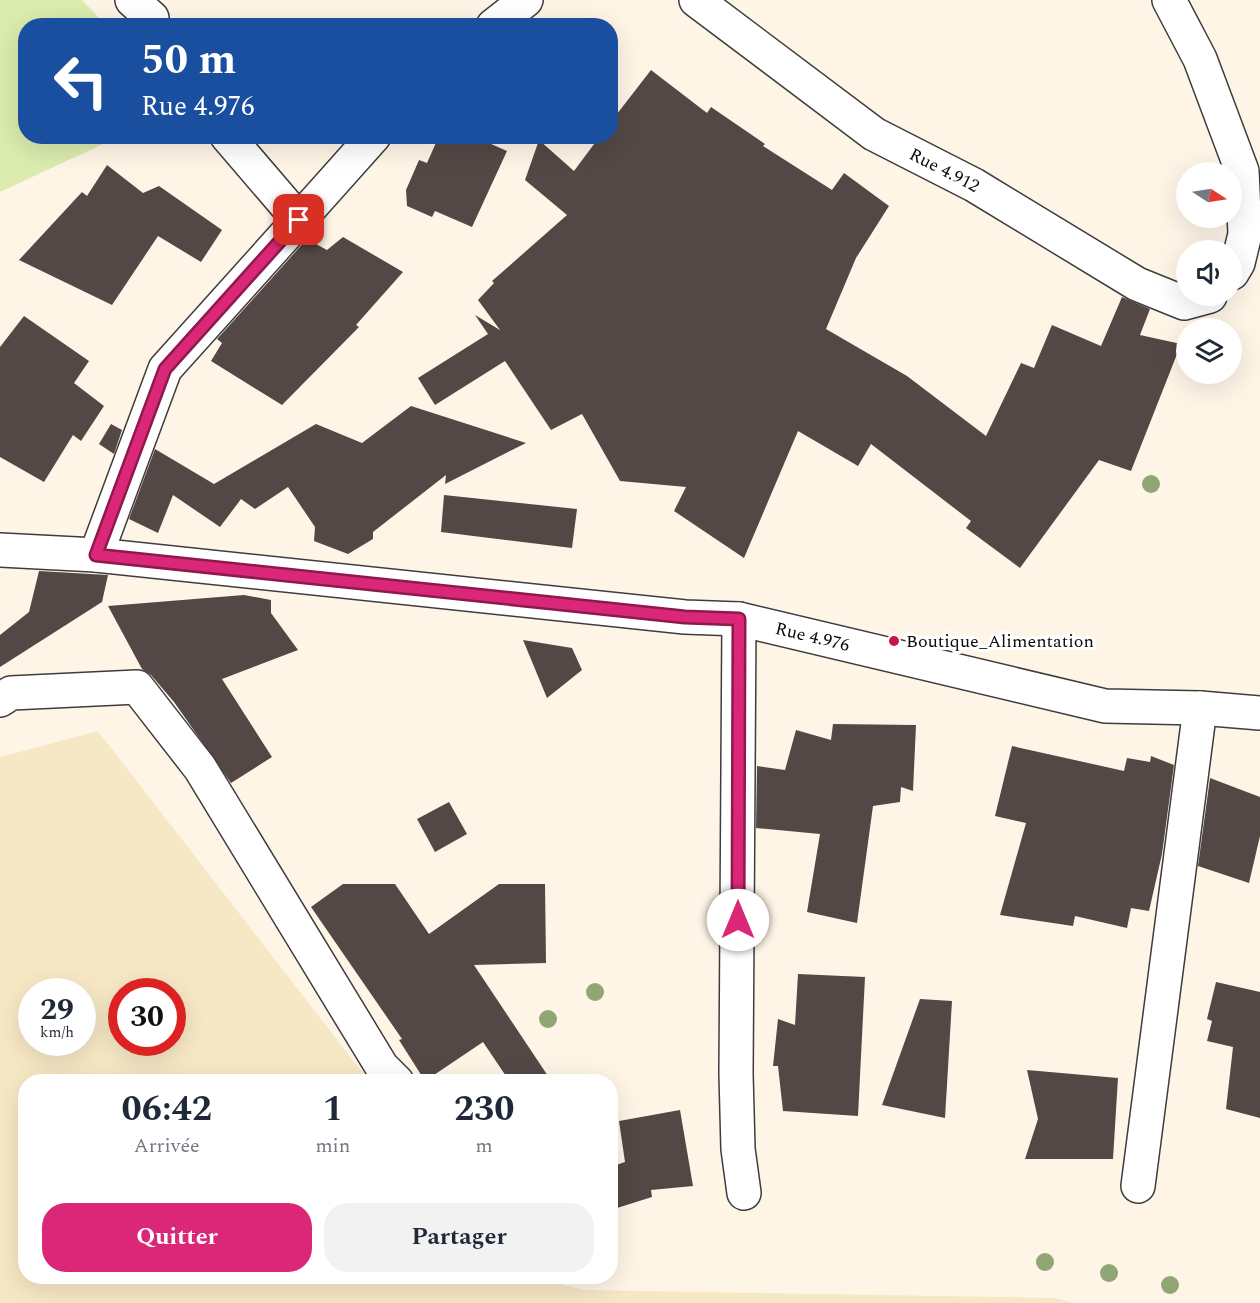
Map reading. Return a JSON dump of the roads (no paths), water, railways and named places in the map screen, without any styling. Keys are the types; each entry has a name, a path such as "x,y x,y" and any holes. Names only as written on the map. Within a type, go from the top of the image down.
{"street":[{"path":"503,18 526,0"},
{"name":"Rue 4.912","path":"696,0 874,134 974,185 1137,285 1176,300"},
{"path":"1169,0 1200,59 1242,171 1245,234 1242,246"},
{"path":"234,144 299,220"},
{"path":"96,555 165,369 367,144"},
{"name":"Rue 4.976","path":"0,550 96,555 685,617 739,619 1105,706 1200,708 1260,713"},
{"path":"739,619 736,1074 738,1149 744,1193"},
{"path":"0,700 11,693 136,687 200,768 382,1067 389,1074"},
{"path":"1138,1186 1200,708"}],"place":[{"name":"Boutique_Alimentation","path":"894,641"}]}
